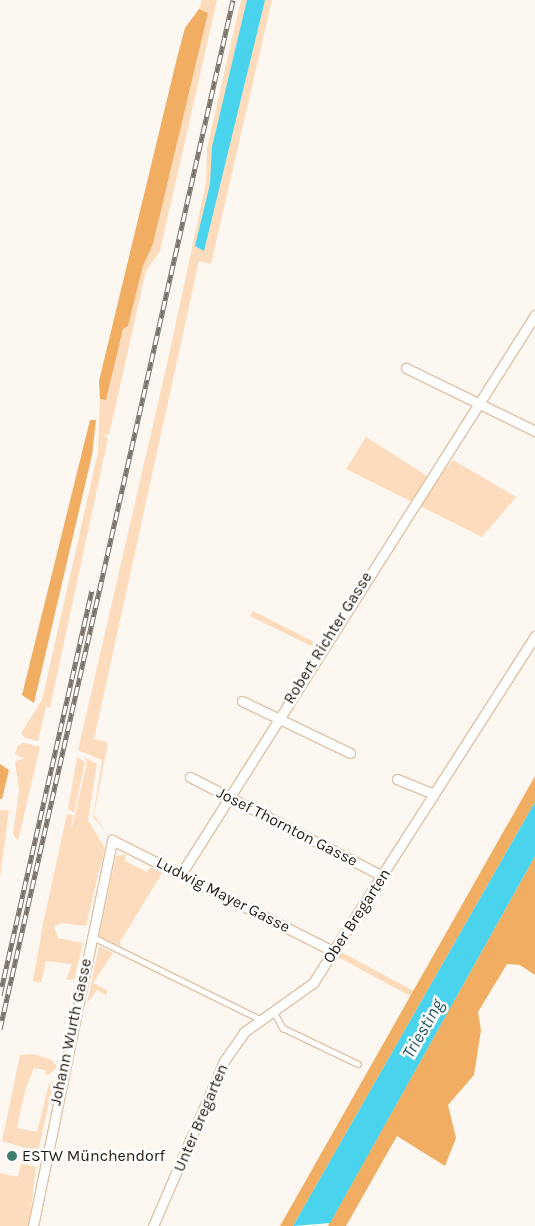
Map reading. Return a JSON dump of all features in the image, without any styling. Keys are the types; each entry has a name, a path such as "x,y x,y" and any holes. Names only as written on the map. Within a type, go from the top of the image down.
{"street":[{"name":"Robert Richter Gasse","path":"180,874 227,796 535,315"},
{"path":"406,368 535,431"},
{"name":"Ober Bregarten","path":"260,1018 313,982 335,952 432,793 535,636"},
{"path":"242,701 350,753"},
{"name":"Josef Thornton Gasse","path":"190,777 383,876"},
{"path":"397,779 432,793"},
{"name":"Ludwig Mayer Gasse","path":"112,840 335,952"},
{"name":"Johann Wurth Gasse","path":"33,1226 112,840"},
{"name":"Unter Bregarten","path":"153,1226 224,1061 260,1018"}],"lane":[{"path":"91,936 260,1018"},
{"path":"273,1010 283,1028 358,1064"}],"shaded area":[{"path":"202,0 217,0 160,251 146,271 109,435 102,434 108,438 50,708 46,707 38,741 25,738 21,733 42,700 98,452 100,399 106,400 123,329 128,326 143,266 153,244 208,13 199,9"},
{"path":"241,0 272,0 211,264 199,261 94,739 108,743 94,815 105,831 93,817 102,760 78,750 167,364 206,183 207,148"},
{"path":"199,9 208,13 153,244 143,266 128,326 123,329 106,400 100,399 99,381 177,58 185,28"},
{"path":"90,420 96,420 92,455 34,703 22,695"},
{"path":"366,437 435,481 453,460 516,497 482,537 346,469"},
{"path":"253,611 314,642 311,646 250,616"},
{"path":"24,743 40,747 18,841 13,834 19,790 15,762 24,758 15,754 18,745"},
{"path":"77,757 85,762 74,813 68,809"},
{"path":"84,757 97,764 88,820 105,848 99,873 95,873 98,875 86,926 62,923 54,926 58,938 83,943 74,979 66,980 72,964 46,961 41,983 33,981 44,919 67,814 73,815 71,832 87,762"},
{"path":"0,764 9,770 2,799 0,799"},
{"path":"535,776 535,802 293,1226 280,1226"},
{"path":"0,810 9,810 0,879"},
{"path":"125,854 125,861 147,872 150,867 162,873 120,942 121,947 99,936 116,856"},
{"path":"535,856 535,975 520,965 507,964 478,1012 481,1030 474,1075 448,1105 456,1138 445,1166 397,1136 346,1226 328,1226"},
{"path":"99,946 113,953 93,983 108,991 106,995 97,990 87,1003"},
{"path":"341,952 414,991 410,996 338,957"},
{"path":"33,1054 52,1060 57,1067 47,1076 45,1070 34,1068 26,1087 17,1128 37,1132 49,1084 54,1081 38,1152 2,1141 20,1055"},
{"path":"21,1163 36,1167 29,1226 0,1226 0,1173 18,1177"}],"water":[{"path":"247,0 265,0 204,251 195,246 210,184 212,147"},
{"name":"Triesting","path":"535,802 535,856 330,1223 293,1226"}],"railway":[{"path":"0,1029 233,0"},
{"path":"0,995 92,590"}],"place":[{"name":"ESTW Münchendorf","path":"12,1156"}]}
